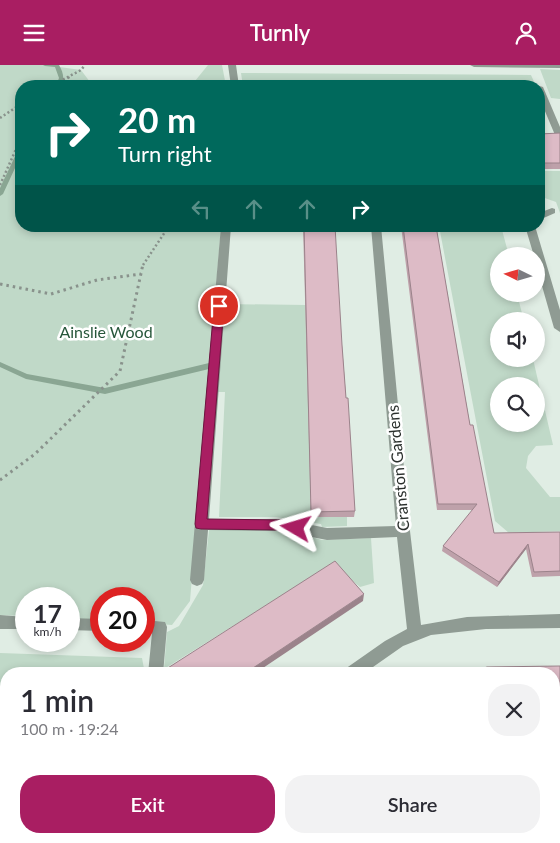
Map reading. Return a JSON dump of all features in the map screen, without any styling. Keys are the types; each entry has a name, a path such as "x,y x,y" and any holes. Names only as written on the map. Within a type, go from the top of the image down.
{"street":[{"path":"232,65 234,80"},
{"path":"474,65 535,78 560,66"},
{"path":"545,102 559,135 549,135"},
{"path":"545,214 552,211"},
{"path":"197,580 225,232"},
{"name":"Cranston Gardens","path":"377,232 403,531 415,633"},
{"path":"532,232 560,328"},
{"path":"201,524 281,525 327,534 403,531"},
{"path":"366,667 388,648 415,633 457,625 560,621"},
{"path":"0,622 15,623"},
{"path":"155,627 160,627 156,667"}],"path":[{"path":"63,80 85,65"},
{"path":"0,118 15,108"},
{"path":"0,185 4,173 15,154"},
{"path":"0,171 4,173"},
{"path":"0,480 35,455 120,371 142,266 165,232"},
{"path":"0,284 51,294 97,280 141,274"}],"green space":[{"name":"Ainslie Wood","path":"0,65 45,65 81,70 88,80 15,80 15,232 221,232 190,601 172,625 155,624 155,587 90,587 90,620 80,620 80,587 15,587 15,616 0,615"},
{"path":"208,65 222,65 225,80 196,80"},
{"path":"540,69 560,70 560,99 551,98"},
{"path":"241,73 531,75 533,80 242,80"},
{"path":"545,171 560,171 560,213 556,202 545,198"},
{"path":"440,232 503,232 507,247 490,247 490,303 519,303 522,312 490,312 490,367 535,367 537,377 490,377 490,432 545,432 545,411 553,445 536,446 528,456 526,468 550,497 560,497 560,531 509,533 495,521"},
{"path":"225,304 306,305 311,517 347,517 347,526 322,527 321,524 276,517 219,517 225,392 218,392"},
{"path":"266,529 295,532 322,540 371,538 374,583 360,587 332,564 167,667 164,667 167,632 179,626 203,585 209,530"},
{"path":"0,653 142,658 144,667 0,667"}],"building":[{"path":"560,133 560,163 545,163 545,134"},
{"path":"304,232 335,232 355,511 311,512"},
{"path":"404,232 437,232 470,425 473,425 494,533 560,532 560,571 534,572 528,544 499,582 443,546 477,504 438,504"},
{"path":"335,561 364,594 254,667 169,667"},
{"path":"560,666 560,667 487,667"}],"waterway":[{"path":"45,65 57,66 60,71 61,80"},
{"path":"0,194 15,163"},
{"path":"0,364 26,376 105,391 209,366"}],"route":[{"path":"219,306 201,524 281,525 296,528"}]}
